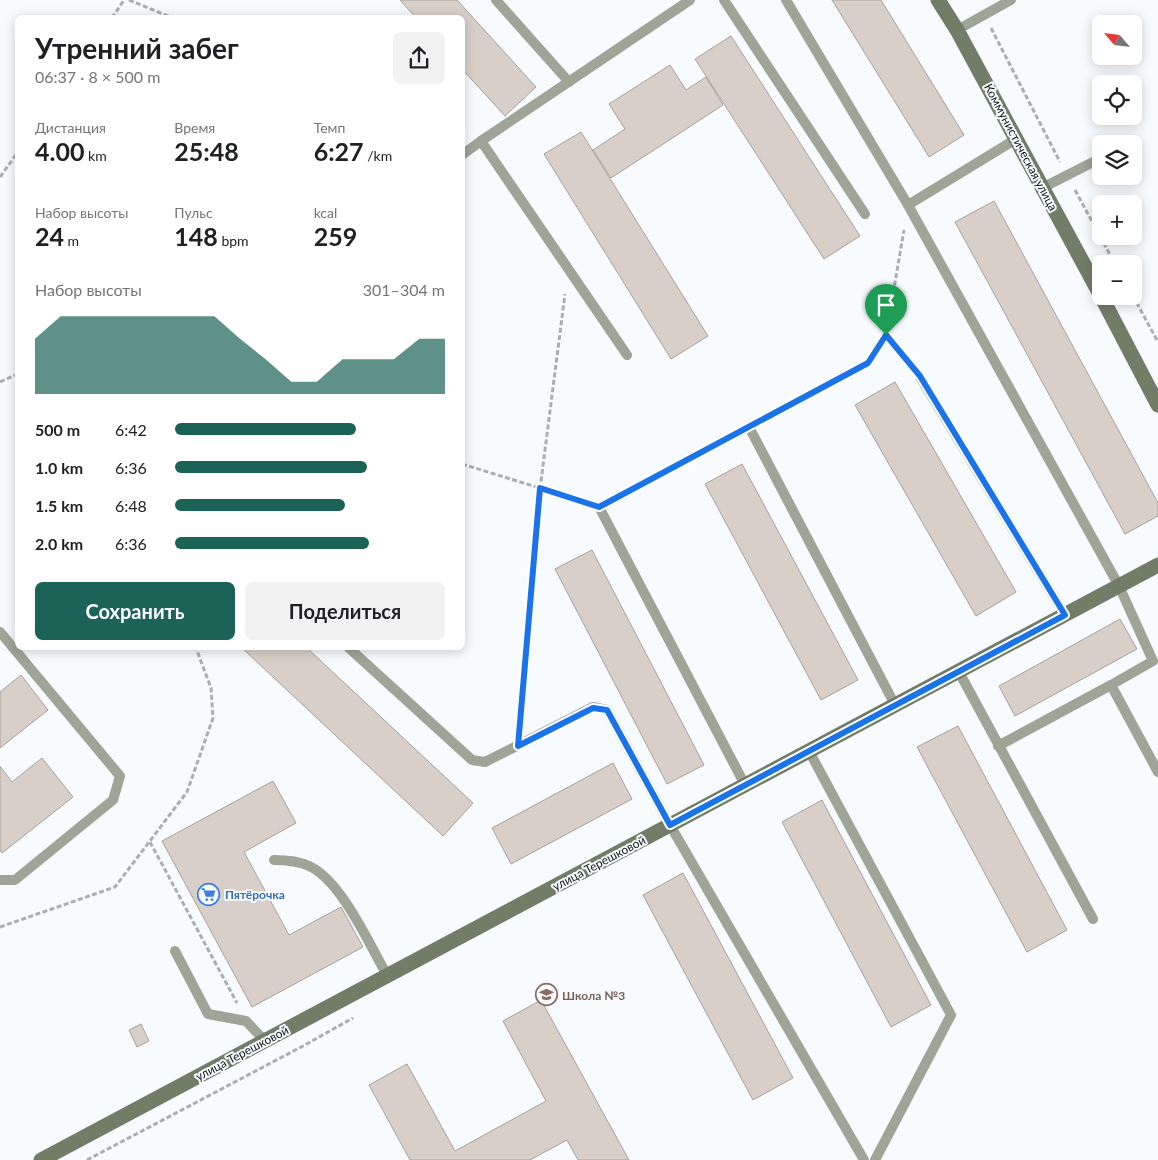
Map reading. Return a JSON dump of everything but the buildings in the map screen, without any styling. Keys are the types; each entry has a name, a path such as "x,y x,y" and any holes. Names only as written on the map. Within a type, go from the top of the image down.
{"street":[{"name":"Коммунистическая улица","path":"938,0 958,30 1092,280"},
{"name":"Коммунистическая улица","path":"1106,305 1158,405"},
{"name":"улица Терешковой","path":"41,1160 1158,565"}],"lane":[{"path":"496,0 569,82"},
{"path":"465,153 690,0"},
{"path":"724,0 866,214"},
{"path":"786,0 908,205 1119,586 1153,661 998,746"},
{"path":"958,30 1011,0"},
{"path":"908,205 1016,139"},
{"path":"481,141 627,355"},
{"path":"1042,188 1092,163"},
{"path":"920,376 1065,615"},
{"path":"749,427 895,705"},
{"path":"599,507 745,785"},
{"path":"0,632 120,776 113,800 15,880 0,880"},
{"path":"351,650 472,760 485,762 593,708 607,710 670,825 864,1160"},
{"path":"959,672 1093,919"},
{"path":"1111,685 1158,772"},
{"path":"809,751 951,1015 875,1160"},
{"path":"274,860 293,861 309,866 323,874 338,891 387,975"},
{"path":"175,951 208,1014 246,1021 265,1041"}],"path":[{"path":"114,15 124,0"},
{"path":"129,0 166,15"},
{"path":"984,15 1110,255"},
{"path":"0,178 15,156"},
{"path":"465,465 599,507 868,363 886,335 908,205"},
{"path":"518,746 540,488 568,269"},
{"path":"1138,305 1158,342"},
{"path":"886,335 920,376"},
{"path":"0,382 15,375"},
{"path":"0,927 115,887 188,792 213,718 211,688 197,650"},
{"path":"150,842 246,1021"},
{"path":"87,1160 303,1046"}],"place":[{"name":"Пятёрочка","path":"209,894"},
{"name":"Школа №3","path":"546,995"}],"route":[{"path":"886,335 920,376 1065,615 670,825 607,710 593,708 518,746 540,488 599,507 868,363 886,335"}]}
